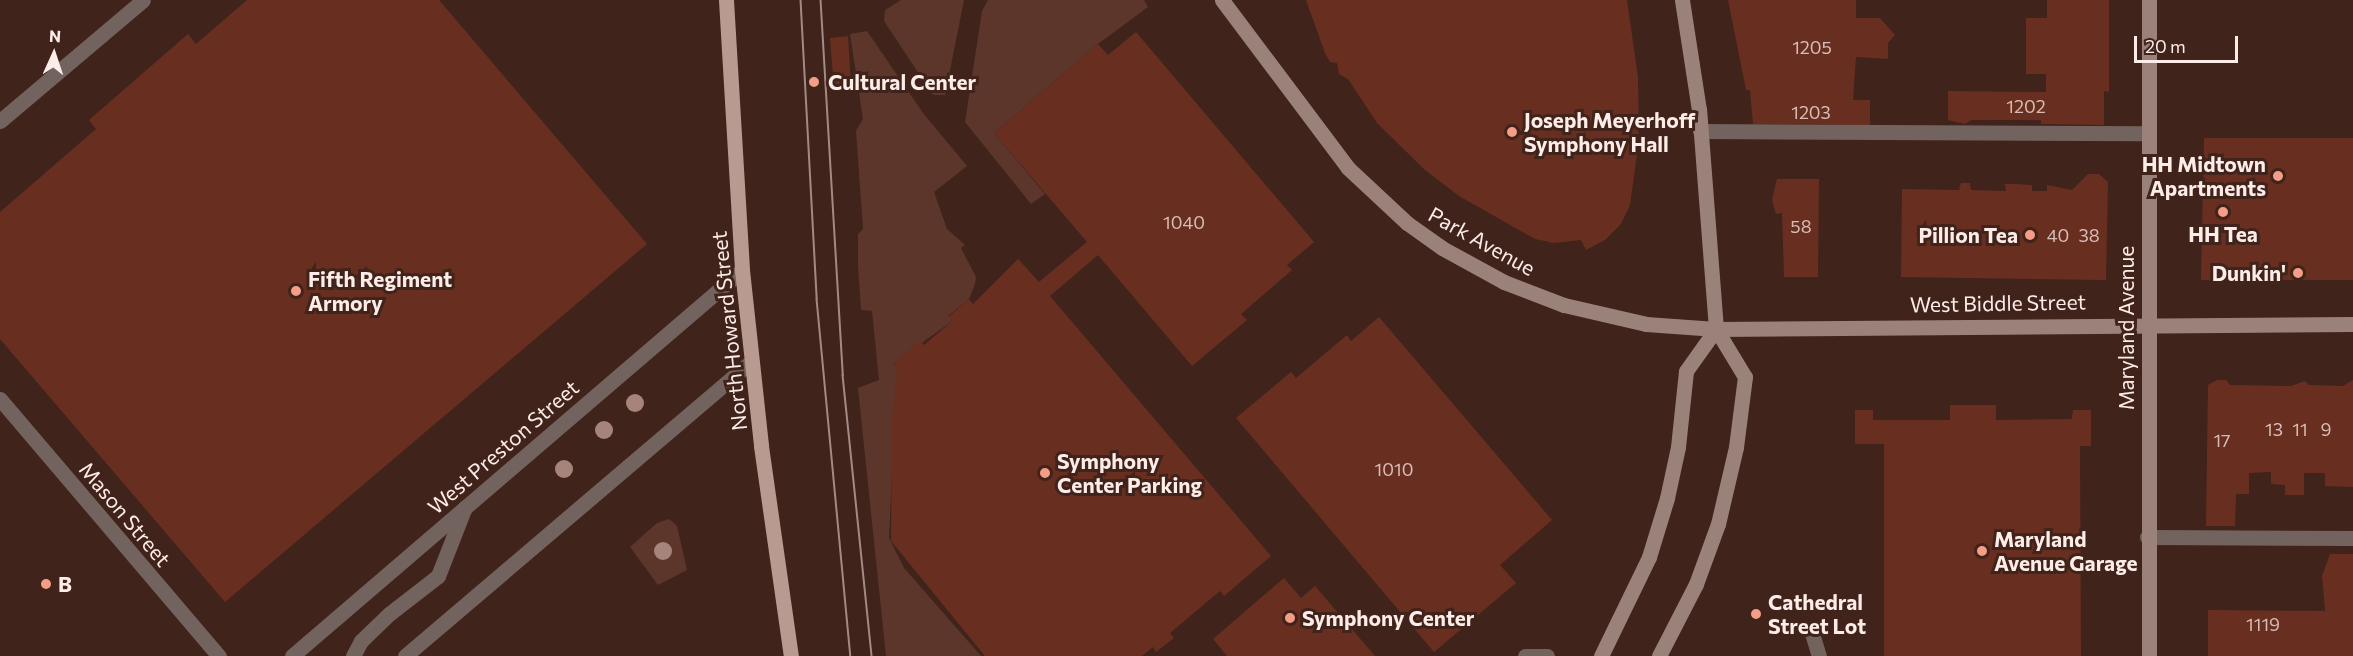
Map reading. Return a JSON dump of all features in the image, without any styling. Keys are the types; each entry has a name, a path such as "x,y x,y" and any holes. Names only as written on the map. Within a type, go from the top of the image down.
{"main road":[{"name":"North Howard Street","path":"726,0 742,270 791,656"},
{"name":"Park Avenue","path":"1222,0 1348,168 1407,223 1442,248 1504,282 1564,305 1646,324 1716,329"},
{"path":"1659,656 1696,584 1711,544 1736,447 1745,377 1716,329 1700,131 1682,0"},
{"name":"Maryland Avenue","path":"2149,0 2146,322 2149,656"},
{"name":"West Biddle Street","path":"1716,329 2146,322 2353,324"},
{"path":"1601,656 1649,557 1667,498 1678,447 1686,371 1716,329"}],"street":[{"path":"0,121 143,0"},
{"path":"1700,131 2148,133"},
{"name":"West Preston Street","path":"292,656 742,270"},
{"path":"405,656 752,361"},
{"name":"Mason Street","path":"0,399 219,656"},
{"path":"353,656 361,641 388,614 438,576 465,507"},
{"path":"2147,537 2353,538"},
{"path":"1811,630 1819,656"},
{"path":"1525,656 1547,656"}],"shaded area":[{"path":"901,0 964,0 945,95 933,95 884,21 885,10"},
{"path":"988,0 1144,0 1148,7 1098,44 994,133 1045,194 1031,204 965,122 982,11"},
{"path":"867,31 923,113 967,166 934,192 947,229 965,245 961,248 976,277 975,284 969,299 948,316 952,321 893,364 897,368 889,538 904,568 981,656 886,656 858,388 879,380 872,311 861,310 858,234 863,229 856,131 863,119 850,34"},
{"path":"669,519 677,526 687,570 658,585 630,547 657,523"}],"building":[{"name":"Fifth Regiment Armory","path":"247,0 439,0 647,244 225,602 0,339 0,212 96,129 89,120 188,34 196,44"},
{"name":"Joseph Meyerhoff Symphony Hall","path":"1306,0 1627,0 1638,77 1639,140 1630,205 1621,224 1605,240 1586,250 1581,240 1554,243 1535,239 1459,196 1425,170 1377,123 1348,79 1339,74 1337,63 1330,62"},
{"path":"1728,0 1856,0 1856,18 1880,18 1895,35 1888,43 1888,59 1856,57 1853,100 1870,100 1870,125 1753,124 1750,90 1746,90"},
{"path":"2047,0 2109,0 2109,92 2104,91 2104,125 2041,124 2041,120 1971,120 1965,124 1948,120 1948,91 2046,92 2046,74 2026,74 2026,18 2047,18"},
{"name":"Symphony Center Parking","path":"1136,32 1314,242 1287,265 1292,270 1241,314 1247,320 1192,366 1098,255 1050,296 1271,556 1224,596 1220,591 1170,633 1174,638 1156,652 1153,647 1142,656 985,656 891,541 892,417 897,368 893,364 920,340 924,345 952,321 948,317 969,299 973,304 1018,259 1039,282 1087,242 994,133 1098,44 1108,55"},
{"path":"848,36 851,87 834,87 830,38"},
{"name":"HH Midtown Apartments","path":"2204,138 2353,138 2353,280 2201,280"},
{"path":"2088,174 2099,174 2108,182 2106,280 1901,277 1902,189 1959,190 1961,183 1970,183 1971,190 2006,191 2005,184 2016,184 2032,185 2032,191 2047,191 2047,185 2072,190"},
{"path":"1777,179 1819,179 1818,277 1784,277 1782,213 1776,214 1772,200"},
{"path":"1379,317 1552,520 1500,565 1516,583 1434,652 1236,418 1291,372 1296,378 1347,335 1351,341"},
{"path":"2217,380 2226,380 2230,385 2291,386 2305,381 2309,385 2343,386 2353,380 2353,487 2325,486 2325,473 2304,473 2304,495 2285,495 2285,485 2271,484 2271,472 2249,473 2249,494 2236,494 2235,526 2206,526 2208,385"},
{"name":"Maryland Avenue Garage","path":"1950,405 1996,405 1996,420 2072,419 2073,410 2091,410 2091,446 2080,446 2081,656 1884,656 1884,444 1855,444 1855,410 1873,410 1873,420 1950,420"},
{"path":"2330,554 2353,554 2353,656 2208,656 2208,610 2325,611 2322,576"},
{"name":"Symphony Center","path":"1284,578 1301,598 1315,586 1375,656 1227,656 1213,639"}],"tram line":[{"path":"801,0 817,299 851,656"},
{"path":"821,0 843,375 872,656"}],"place":[{"name":"Cultural Center","path":"814,82"},
{"name":"Joseph Meyerhoff Symphony Hall","path":"1512,132"},
{"name":"HH Midtown Apartments","path":"2278,176"},
{"name":"HH Tea","path":"2223,212"},
{"name":"Pillion Tea","path":"2030,235"},
{"name":"Dunkin'","path":"2298,273"},
{"name":"Fifth Regiment Armory","path":"296,291"},
{"name":"Symphony Center Parking","path":"1045,473"},
{"name":"Maryland Avenue Garage","path":"1982,551"},
{"name":"B","path":"46,584"},
{"name":"Cathedral Street Lot","path":"1756,614"},
{"name":"Symphony Center","path":"1290,618"}]}
